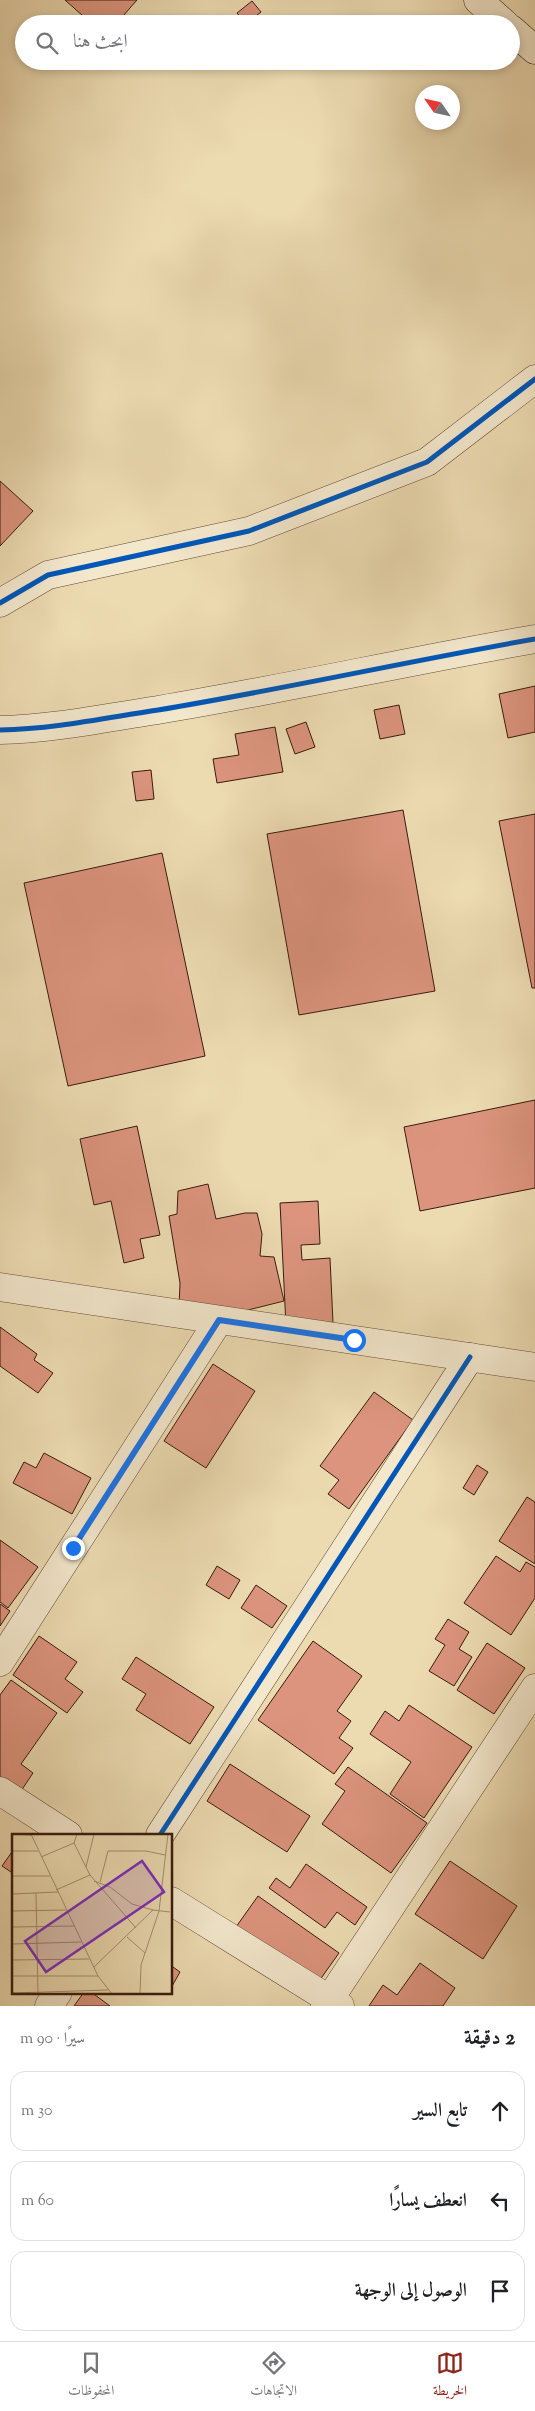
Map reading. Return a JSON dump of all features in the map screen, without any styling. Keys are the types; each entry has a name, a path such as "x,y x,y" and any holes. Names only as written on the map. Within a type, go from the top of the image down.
{"street":[{"path":"478,0 495,15"},
{"path":"520,37 535,50"},
{"path":"0,603 48,575 249,531 428,462 535,379"},
{"path":"0,730 36,729 215,700 419,659 535,639"},
{"path":"0,1287 535,1367"},
{"path":"0,1662 219,1320"},
{"path":"161,1834 470,1357"},
{"path":"172,1902 332,2004 535,1688"},
{"path":"0,1791 66,1834"},
{"path":"49,2006 57,1994"}],"building":[{"path":"65,0 137,0 124,15 82,15"},
{"path":"252,1 261,12 257,15 239,15 237,13"},
{"path":"0,481 33,511 0,546"},
{"path":"535,686 535,732 508,738 499,694"},
{"path":"399,705 405,734 380,739 374,710"},
{"path":"306,722 315,747 295,754 286,729"},
{"path":"275,727 283,772 217,783 213,759 239,755 235,734"},
{"path":"151,770 154,799 136,801 132,772"},
{"path":"403,810 435,991 299,1015 267,834"},
{"path":"535,814 535,988 532,988 499,821"},
{"path":"162,853 205,1056 68,1086 24,883"},
{"path":"535,1100 535,1188 420,1211 404,1127"},
{"path":"137,1126 160,1235 140,1239 144,1258 124,1263 111,1201 94,1205 80,1139"},
{"path":"208,1184 216,1219 245,1213 257,1213 262,1234 260,1256 274,1257 284,1301 244,1311 179,1306 180,1283 169,1216 177,1214 178,1191"},
{"path":"318,1201 320,1244 301,1245 302,1260 330,1258 333,1323 286,1326 280,1203"},
{"path":"0,1327 37,1354 34,1360 53,1373 38,1393 0,1366"},
{"path":"213,1364 255,1391 206,1468 164,1441"},
{"path":"374,1392 413,1420 349,1509 328,1494 339,1480 320,1466"},
{"path":"44,1453 91,1478 72,1514 13,1483 24,1462 36,1468"},
{"path":"477,1465 488,1472 474,1495 463,1488"},
{"path":"527,1497 535,1502 535,1564 499,1541"},
{"path":"0,1540 38,1567 8,1608 0,1602"},
{"path":"496,1556 520,1572 526,1562 535,1567 535,1598 511,1635 464,1603"},
{"path":"217,1566 240,1580 229,1599 206,1585"},
{"path":"256,1585 287,1606 272,1628 241,1608"},
{"path":"0,1604 10,1611 0,1626"},
{"path":"448,1619 469,1632 459,1649 472,1657 454,1686 429,1671 445,1645 435,1639"},
{"path":"39,1636 77,1662 65,1679 83,1692 67,1713 13,1675"},
{"path":"313,1641 362,1676 337,1711 351,1721 339,1738 353,1748 334,1774 258,1720"},
{"path":"487,1643 525,1668 494,1714 457,1690"},
{"path":"136,1657 214,1707 190,1744 136,1710 146,1694 122,1679"},
{"path":"11,1680 57,1713 21,1764 33,1773 19,1794 0,1780 0,1695"},
{"path":"409,1705 472,1747 424,1818 390,1794 411,1762 370,1734 385,1711 399,1721"},
{"path":"230,1764 310,1816 287,1852 207,1801"},
{"path":"348,1767 427,1823 391,1873 322,1824 345,1791 335,1784"},
{"path":"12,1852 12,1873 2,1866"},
{"path":"450,1861 517,1906 483,1959 415,1914"},
{"path":"306,1864 367,1907 355,1925 337,1912 325,1928 269,1888 276,1878 290,1888"},
{"path":"258,1896 339,1953 312,1991 231,1934"},
{"path":"420,1963 455,1988 443,2006 369,2006 383,1985 397,1995"},
{"path":"172,1968 180,1972 172,1986"},
{"path":"83,1994 94,1994 110,2006 74,2006"}],"cycle path":[{"path":"0,603 48,575 249,531 427,462 535,379"},
{"path":"0,730 59,725 158,710 535,639"},
{"path":"161,1834 470,1357"}],"route":[{"path":"73,1548 219,1320 354,1340"}]}
